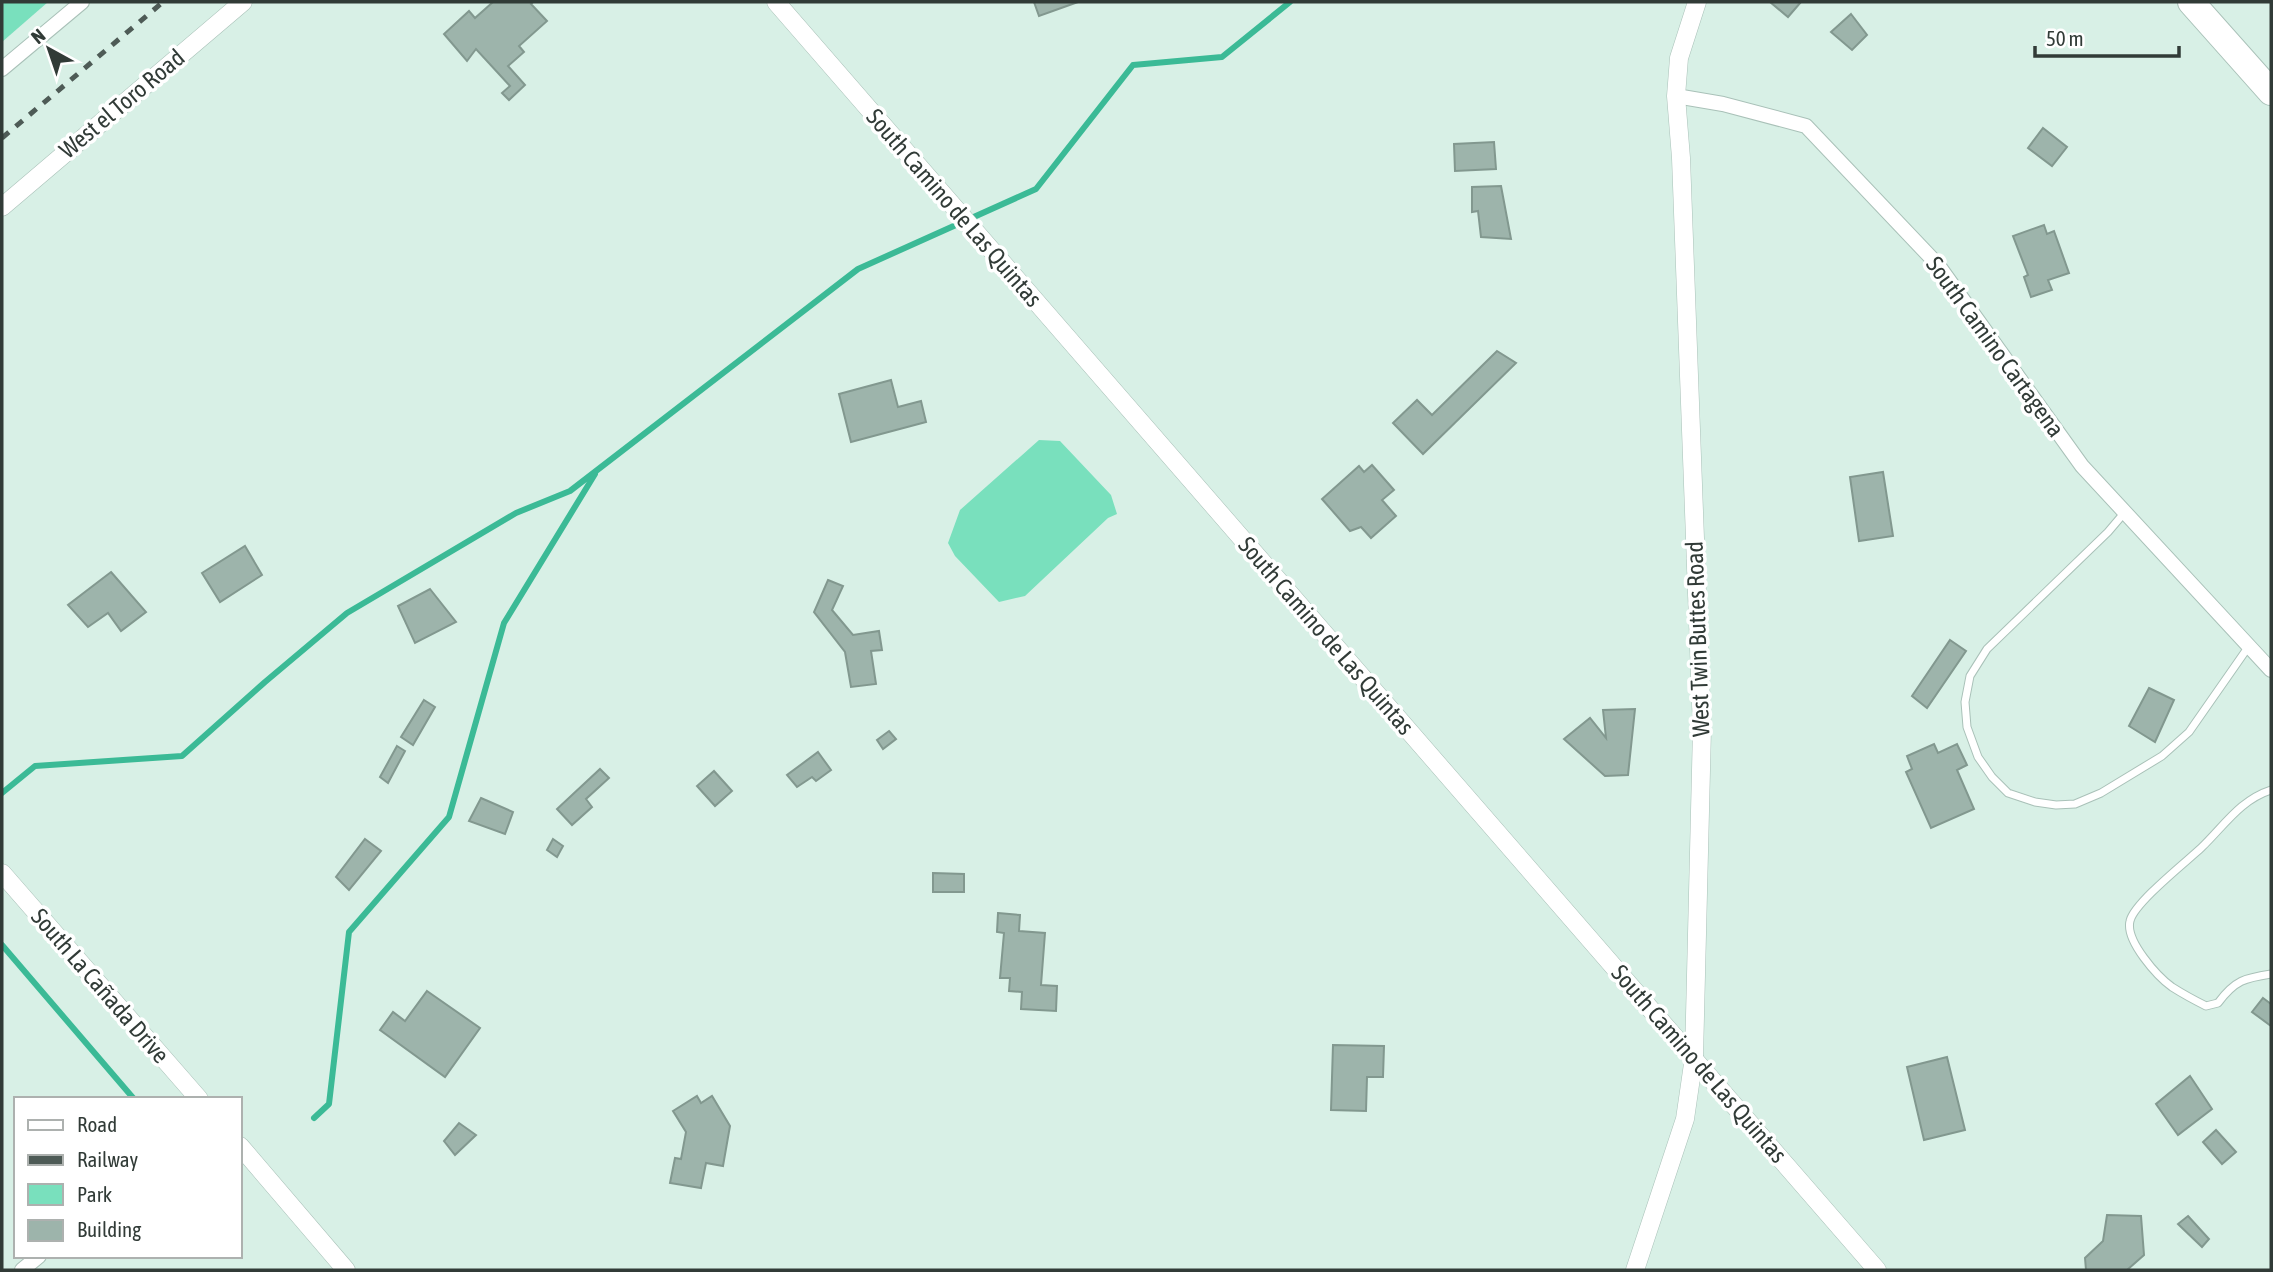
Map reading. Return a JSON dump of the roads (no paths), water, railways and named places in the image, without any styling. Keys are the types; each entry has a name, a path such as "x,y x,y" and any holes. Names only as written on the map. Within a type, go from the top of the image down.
{"highway":[{"path":"2192,2 2271,92"}],"street":[{"path":"2,69 82,2"},
{"name":"West el Toro Road","path":"2,207 243,2"},
{"name":"South Camino de Las Quintas","path":"776,2 1877,1270"},
{"name":"West Twin Buttes Road","path":"1635,1270 1685,1119 1694,1057 1702,729 1681,158 1675,96 1679,58 1696,2"},
{"name":"South Camino Cartagena","path":"1675,96 1723,104 1806,125 1938,265 2082,466 2271,670"},
{"name":"South La Cañada Drive","path":"2,873 197,1097"},
{"path":"242,1148 338,1268"},
{"path":"22,1270 37,1258"}],"lane":[{"path":"2125,512 2100,540 1987,649 1970,676 1965,702 1967,727 1978,757 1992,777 2008,793 2035,802 2075,804 2101,793 2162,756 2189,732 2249,646"},
{"path":"2271,790 2242,805 2204,846 2142,903 2130,921 2131,939 2138,951 2170,986 2206,1006 2218,1003 2230,987 2246,978 2271,974"}],"waterway":[{"path":"2,793 35,766 182,756 347,613 516,513 570,491 858,269 1036,189 1133,65 1222,57 1290,2"},
{"path":"314,1118 329,1104 349,932 449,817 504,623 595,474"},
{"path":"2,945 132,1097"}],"railway":[{"path":"2,138 163,2"}]}
